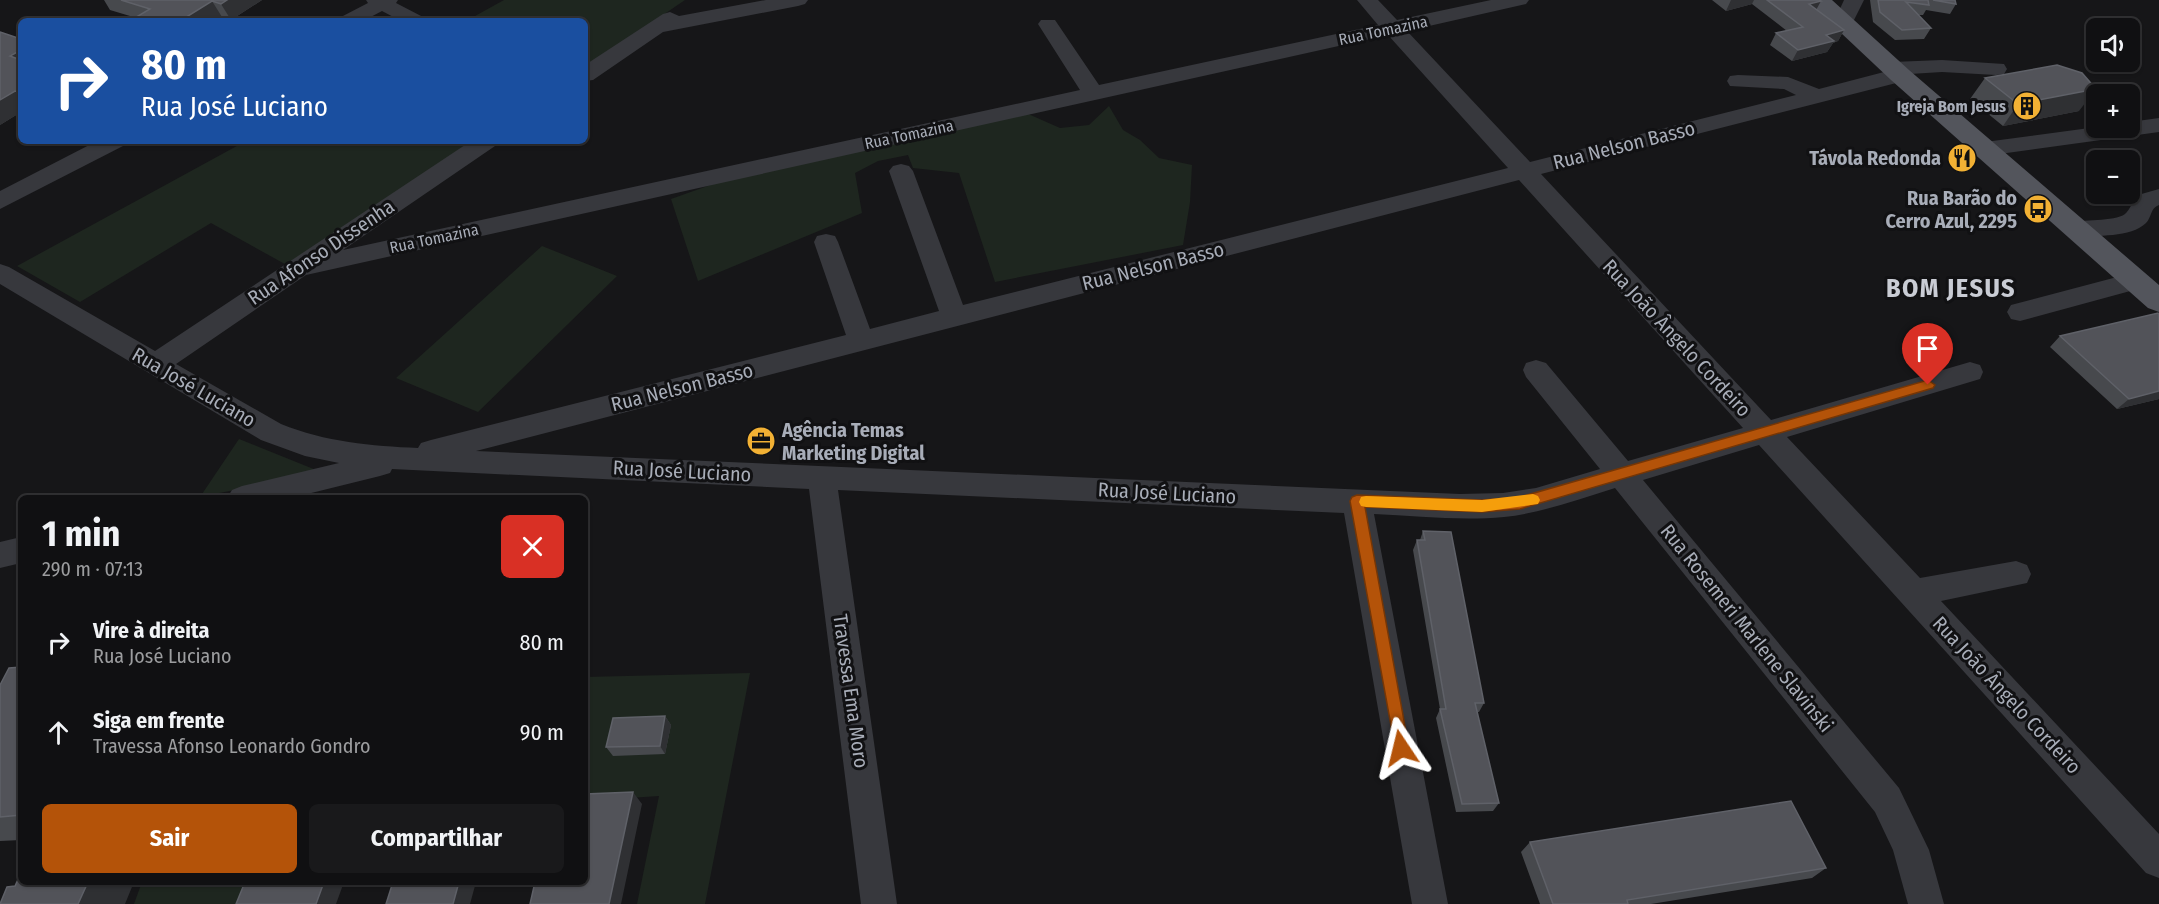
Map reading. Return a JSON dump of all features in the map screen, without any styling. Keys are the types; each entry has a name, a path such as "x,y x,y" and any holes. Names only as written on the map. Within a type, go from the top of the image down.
{"main road":[{"path":"1818,0 1984,149 2159,301"}],"street":[{"path":"588,73 696,0"},
{"path":"656,27 798,0"},
{"name":"Rua João Ângelo Cordeiro","path":"1366,0 2159,860"},
{"name":"Rua Tomazina","path":"298,268 1519,0"},
{"path":"1844,24 1854,0"},
{"path":"353,18 382,1 411,18"},
{"path":"1048,24 1094,93"},
{"name":"Rua Nelson Basso","path":"407,459 433,450 1817,96 1896,71 1996,69"},
{"path":"1738,81 1788,83 1817,96"},
{"path":"1984,149 2159,125"},
{"path":"0,201 109,144"},
{"name":"Rua Afonso Dissenha","path":"156,364 483,144"},
{"path":"900,171 954,317"},
{"path":"2076,229 2125,224 2137,218 2142,202 2148,198 2159,197"},
{"path":"826,242 861,341"},
{"name":"Rua José Luciano","path":"0,273 271,432 296,444 324,451 407,459 1503,506 1536,500 1970,372"},
{"path":"2020,312 2136,281"},
{"name":"Rua Rosemeri Marlene Slavinski","path":"1536,370 1887,800 1903,826 1916,857 1926,904"},
{"path":"255,495 407,459"},
{"name":"Travessa Ema Moro","path":"822,477 879,904"},
{"path":"1357,501 1430,904"},
{"path":"0,555 18,551"},
{"path":"1912,593 2016,574"}],"shaded area":[{"path":"504,0 685,0 588,66 588,18 471,18"},
{"path":"1109,106 1123,130 1140,140 1159,158 1192,165 1190,202 1183,245 995,282 959,173 913,168 908,155 878,161 855,173 862,213 698,281 671,199 733,177 1026,113 1060,128 1089,125"},
{"path":"241,144 474,144 292,268 211,223 80,302 17,266"},
{"path":"542,246 617,276 478,412 396,378"},
{"path":"239,439 321,472 210,495 201,495"},
{"path":"750,673 705,904 637,904 659,796 588,801 588,677"},
{"path":"141,885 261,885 253,904 134,904"}],"building":[{"path":"121,0 227,0 221,4 212,1 185,18 138,16 150,9"},
{"path":"1767,0 1819,0 1821,1 1809,4 1844,30 1826,35 1834,41 1798,50 1776,33 1803,27"},
{"path":"1878,0 1928,0 1929,5 1906,2 1931,28 1902,30 1880,12"},
{"path":"1933,0 1955,0 1956,4"},
{"path":"0,32 18,38 18,52 10,56 18,59 18,92 15,91 0,100"},
{"path":"2057,65 2082,73 2092,84 2086,84 2086,91 2018,104 1985,78"},
{"path":"2158,313 2159,391 2129,399 2060,336"},
{"path":"1423,531 1451,532 1484,703 1475,703 1499,803 1462,804 1440,709 1446,709 1417,540 1425,540"},
{"path":"18,667 18,815 0,817 0,685 9,668"},
{"path":"665,716 660,746 606,747 613,718"},
{"path":"633,792 609,904 530,904 534,885 588,885 588,794"},
{"path":"1791,801 1826,868 1627,900 1628,904 1553,904 1530,842"},
{"path":"18,880 18,885 87,885 78,904 0,904 7,887 15,886"},
{"path":"244,885 323,885 316,904 236,904"},
{"path":"392,885 458,885 453,904 386,904"}],"slow traffic":[{"path":"1366,502 1503,506 1533,500"}],"place":[{"name":"Igreja Bom Jesus","path":"2027,106"},
{"name":"Távola Redonda","path":"1962,158"},
{"name":"Rua Barão do Cerro Azul, 2295","path":"2038,209"},
{"name":"Agência Temas Marketing Digital","path":"761,441"}],"district":[{"name":"BOM JESUS","path":"1951,288"}],"route":[{"path":"1401,748 1357,501 1503,506 1536,500 1928,385"}]}
